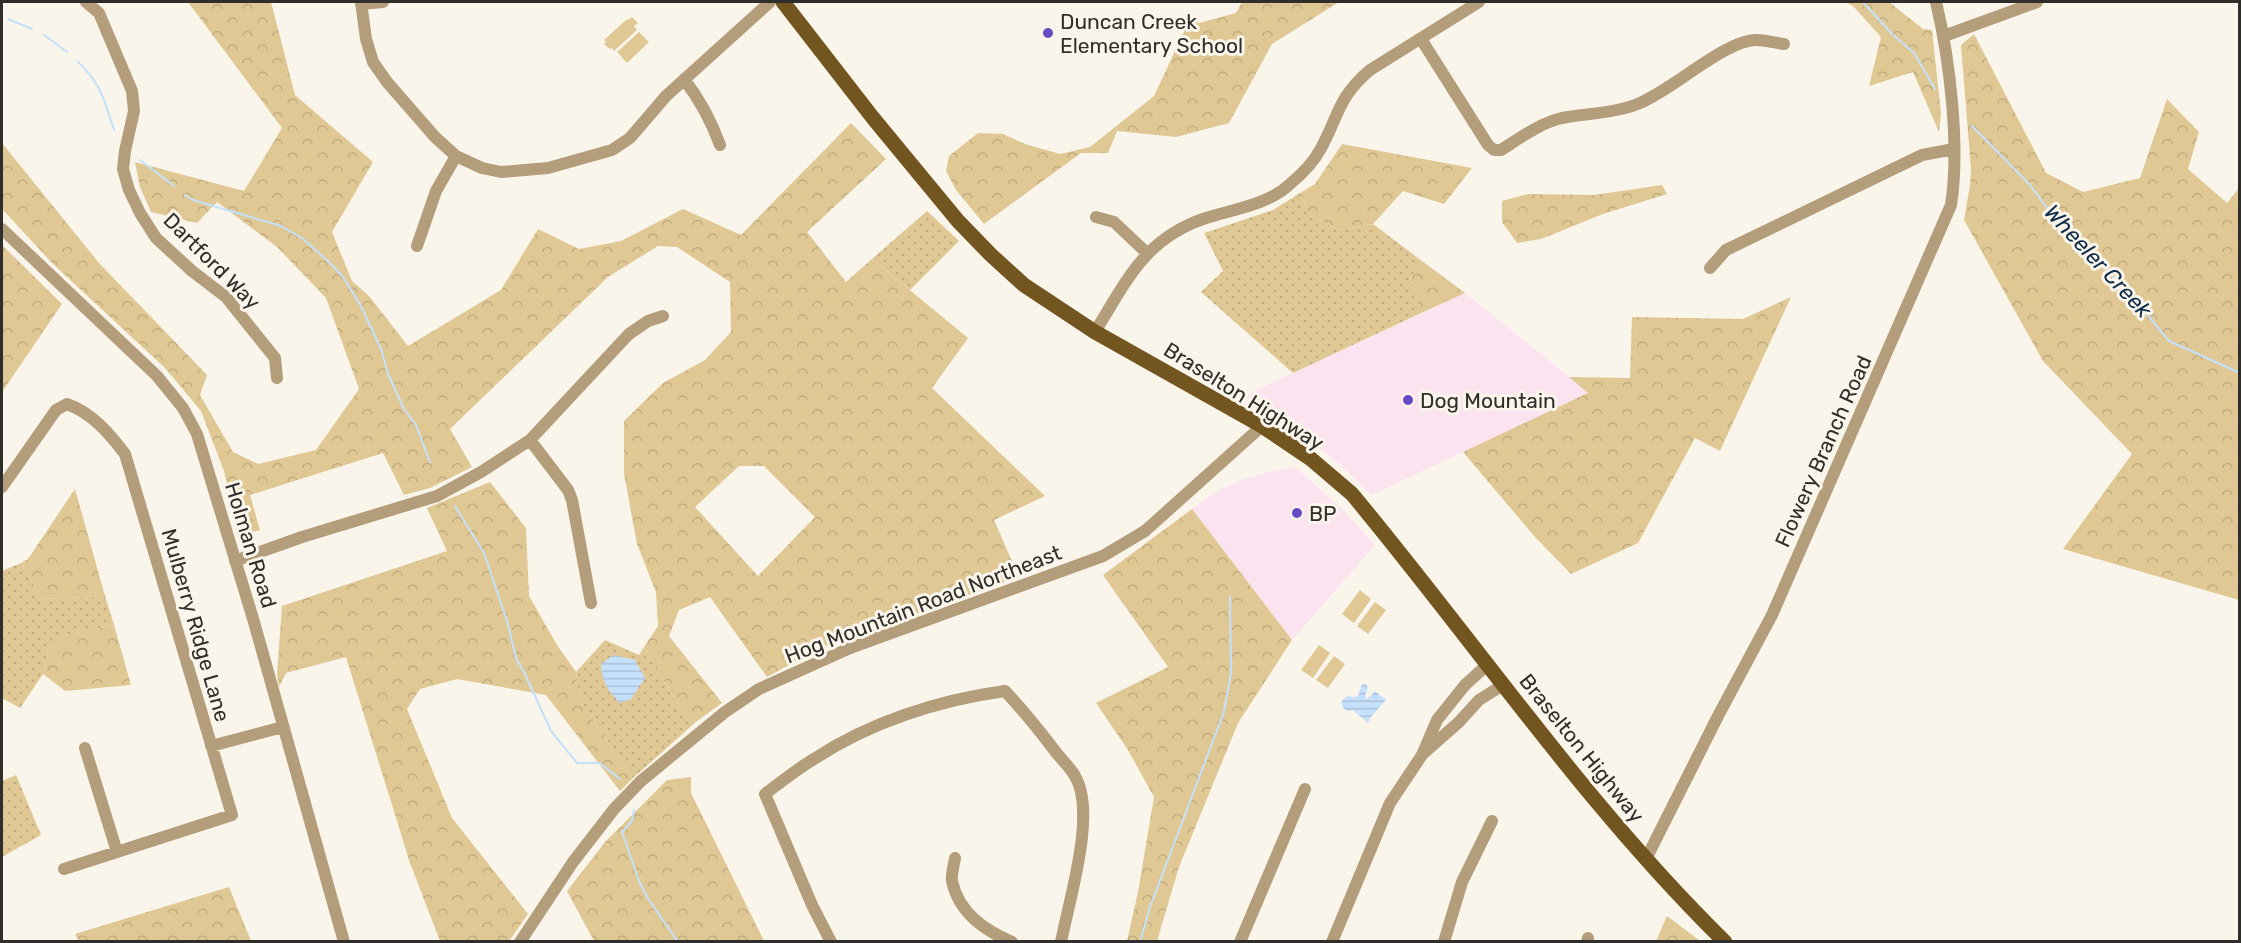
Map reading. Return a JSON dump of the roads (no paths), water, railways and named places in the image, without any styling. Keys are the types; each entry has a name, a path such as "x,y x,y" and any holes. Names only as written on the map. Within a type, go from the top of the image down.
{"main road":[{"name":"Braselton Highway","path":"783,2 958,221 1024,285 1095,332 1262,426 1311,459 1352,494 1503,685 1646,859 1684,902 1725,942"}],"street":[{"name":"Dartford Way","path":"86,2 99,13 132,91 134,111 123,170 140,213 156,238 192,271 226,297 276,358 277,378"},
{"path":"383,2 361,3 366,39 373,62 387,82 435,137 456,156 482,168 501,172 548,168 612,150 630,138 666,96 770,2"},
{"path":"1095,332 1124,284 1162,239 1205,218 1266,200 1288,187 1305,171 1319,152 1342,101 1354,84 1370,70 1479,2"},
{"name":"Flowery Branch Road","path":"1646,859 1718,716 1773,615 1939,236 1952,194 1954,149 1944,36 1936,2"},
{"path":"1944,36 2037,2"},
{"path":"1421,39 1488,145 1494,150 1501,150 1540,125 1562,118 1606,113 1636,105 1664,91 1733,46 1755,40 1784,44"},
{"path":"684,79 710,119 720,145"},
{"path":"1710,268 1726,250 1922,155 1954,149"},
{"path":"417,246 436,191 456,156"},
{"path":"1096,217 1114,222 1148,254"},
{"name":"Holman Road","path":"2,229 157,376 183,408 197,434 344,942"},
{"path":"235,561 302,537 437,496 481,472 530,440 629,334 648,321 663,316"},
{"name":"Mulberry Ridge Lane","path":"2,487 56,410 68,404 80,409 109,433 125,454 232,815 64,869"},
{"name":"Hog Mountain Road Northeast","path":"520,942 573,862 614,808 641,782 725,712 759,689 850,648 1103,556 1145,531 1262,426"},
{"path":"530,440 568,490 572,500 591,603"},
{"path":"1332,942 1390,803 1422,755 1437,720 1465,685 1487,665"},
{"path":"1422,755 1459,722 1479,700 1503,685"},
{"path":"831,942 812,905 765,794 813,759 848,739 909,714 965,697 1005,691 1076,776 1082,796 1084,811 1082,835 1061,942"},
{"path":"211,746 283,727"},
{"path":"85,748 117,852"},
{"path":"1239,942 1305,789"},
{"path":"1444,942 1462,882 1492,821"},
{"path":"955,858 951,879 958,898 970,916 990,932 1012,942"}],"water":[{"path":"613,655 635,660 645,678 631,699 620,703 606,686 601,664"},
{"path":"1362,684 1366,684 1368,688 1365,696 1367,699 1375,691 1386,700 1368,723 1353,710 1348,711 1343,708 1341,702 1347,696 1358,696"}],"waterway":[{"name":"Wheeler Creek","path":"1863,2 1892,34 1914,53 1935,89"},
{"path":"8,19 32,29"},
{"path":"44,35 67,52"},
{"path":"78,62 97,85 114,130"},
{"name":"Wheeler Creek","path":"1972,126 2030,185 2062,228 2126,289 2169,341 2240,373"},
{"path":"140,160 174,186"},
{"path":"185,195 193,200 281,226 302,238 343,277 361,306 381,349 388,374 404,409 416,425 430,462"},
{"path":"455,506 484,553 508,624 516,658 551,731 577,763 600,763 620,779"},
{"path":"1140,942 1150,907 1224,712 1231,673 1230,596"},
{"path":"634,810 632,821 622,832 647,897 678,942"}],"place":[{"name":"Duncan Creek Elementary School","path":"1048,33"},
{"name":"Dog Mountain","path":"1408,400"},
{"name":"BP","path":"1297,513"}]}
